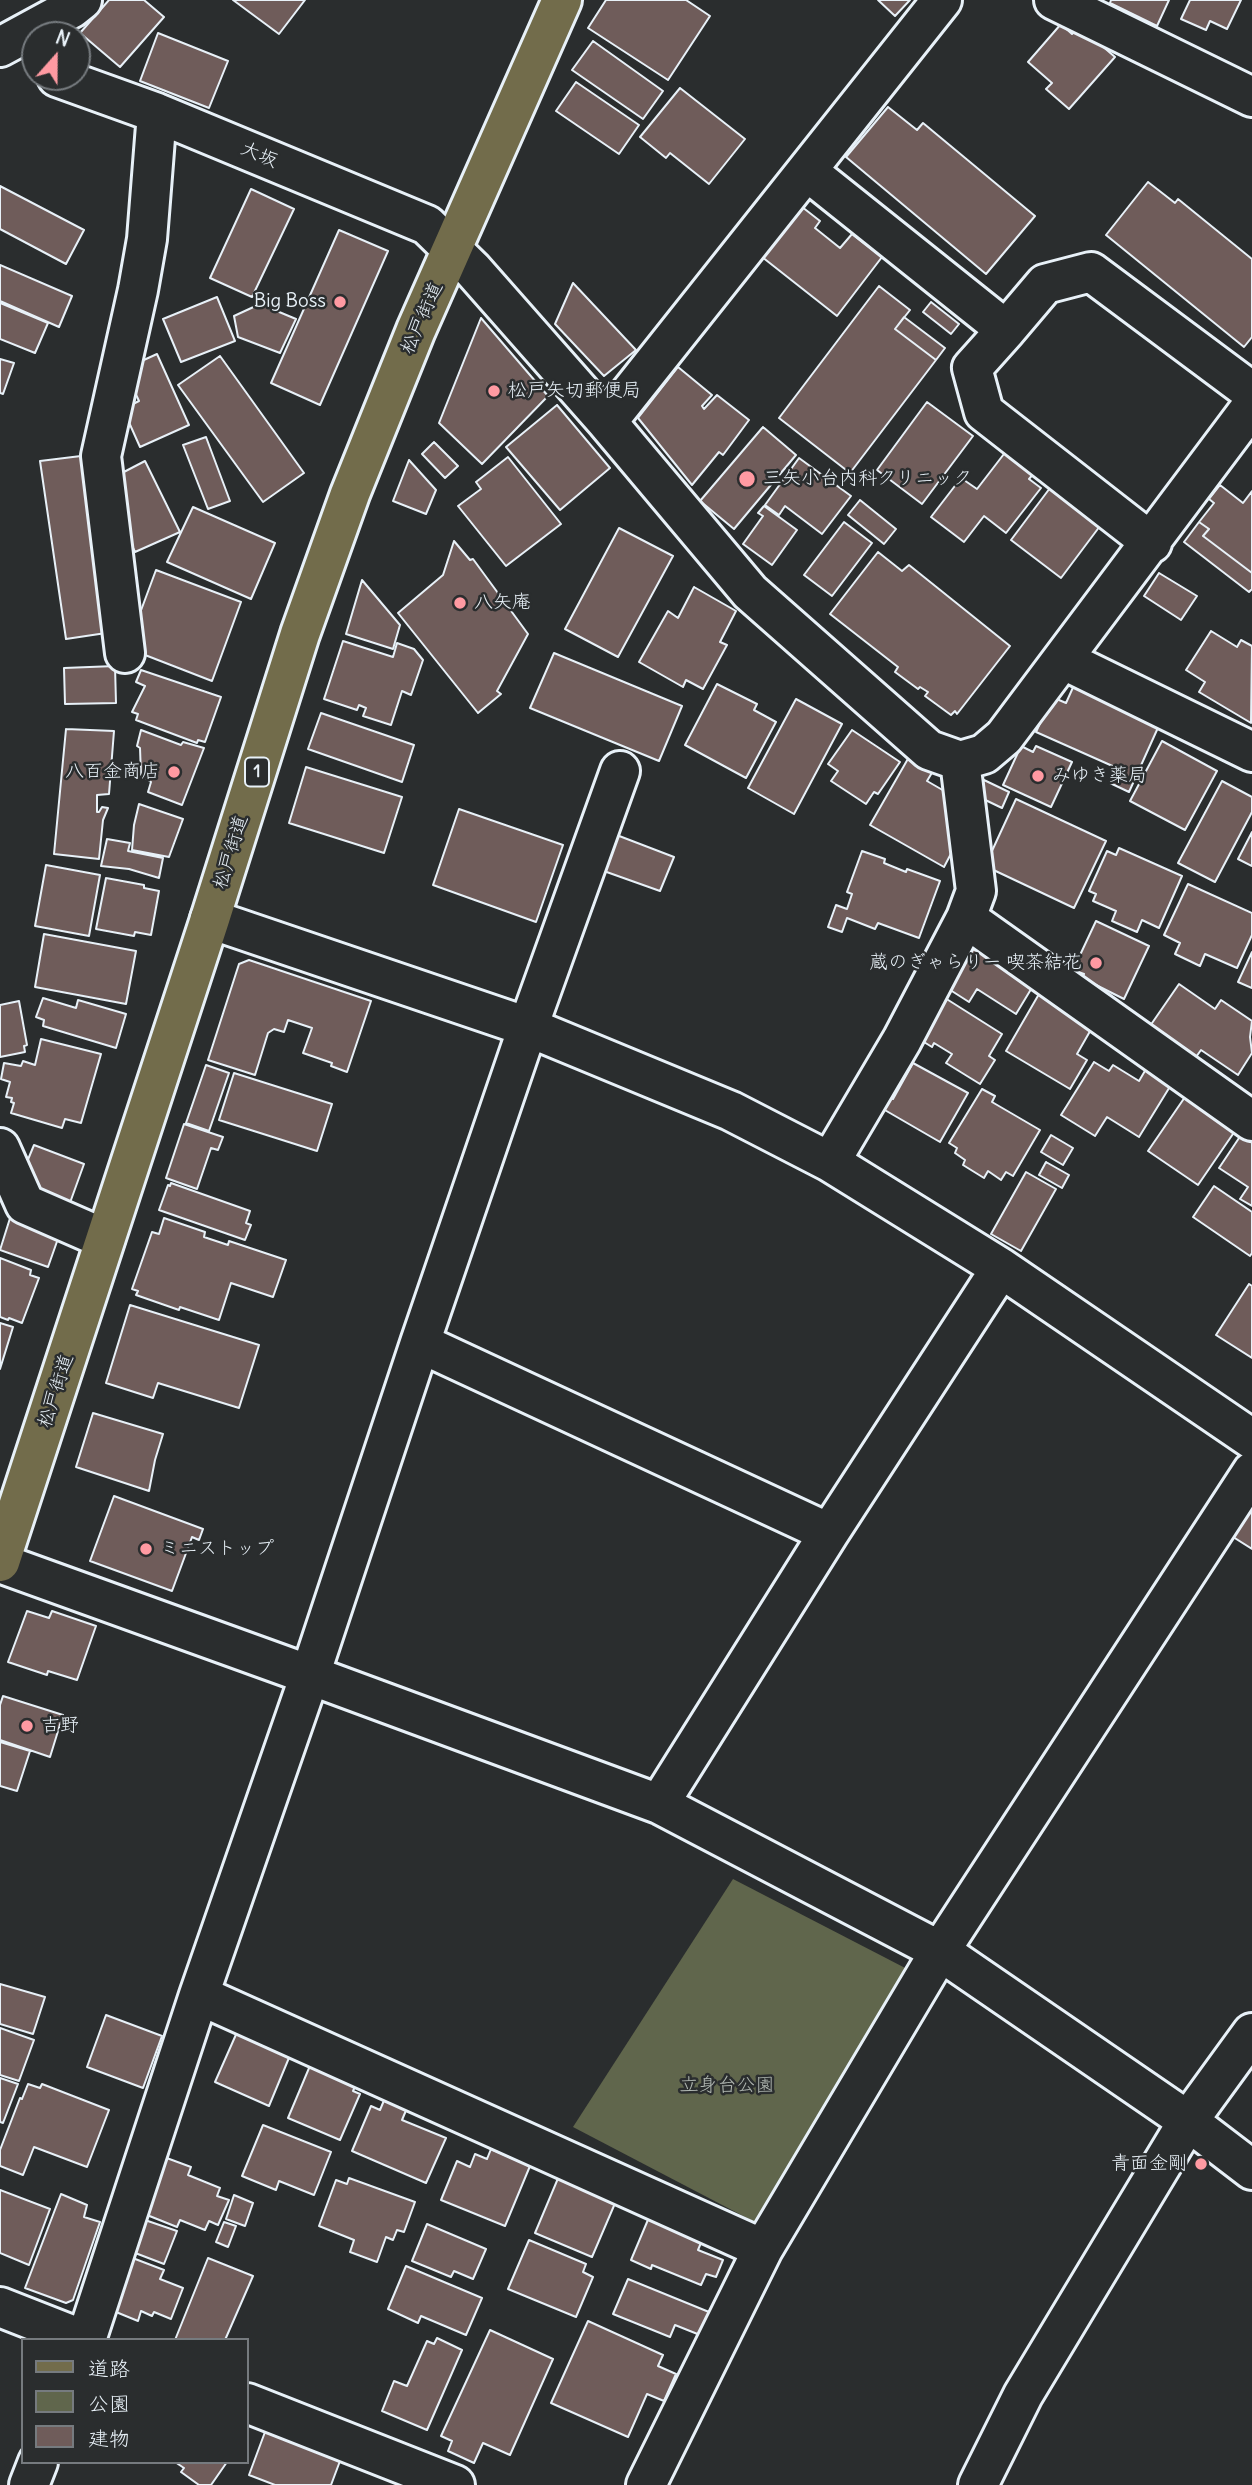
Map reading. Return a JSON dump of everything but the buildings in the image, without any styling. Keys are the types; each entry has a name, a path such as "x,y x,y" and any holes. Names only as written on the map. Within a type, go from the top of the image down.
{"main road":[{"name":"松戸街道","path":"0,1563 300,634 349,494 416,330 562,0"}],"street":[{"path":"0,47 82,0"},
{"path":"607,422 943,0"},
{"path":"1054,0 1252,97"},
{"path":"0,64 21,65"},
{"name":"大坂","path":"91,89 157,113 427,225 453,249 607,422 750,592 929,750 960,761"},
{"path":"125,653 101,456 147,239 157,113"},
{"path":"807,172 1006,330"},
{"path":"1152,543 984,412 972,369 1045,284 1091,272 1252,392"},
{"path":"830,1162 902,1040 971,904 960,761 984,754 1004,737 1152,543 1252,406"},
{"path":"1064,660 1252,752"},
{"path":"86,2338 199,1995 310,1675 419,1343 620,771"},
{"path":"971,904 1252,1121"},
{"path":"210,919 528,1027 731,1111 830,1162 1001,1268 1252,1439"},
{"path":"0,1148 25,1204 105,1239"},
{"path":"659,1804 829,1533 1001,1268"},
{"path":"419,1343 829,1533"},
{"path":"646,2485 763,2249 940,1951 1252,1472"},
{"path":"0,1563 659,1804 940,1951 1188,2121 1252,2170"},
{"path":"199,1995 763,2249"},
{"path":"978,2485 1023,2395 1188,2121 1252,2033"},
{"path":"0,2306 80,2338"},
{"path":"248,2403 456,2485"},
{"path":"29,2485 37,2464"}],"green space":[{"name":"立身台公園","path":"733,1879 911,1971 770,2230 573,2127"}],"place":[{"name":"Big Boss","path":"340,302"},
{"name":"松戸矢切郵便局","path":"494,391"},
{"name":"三矢小台内科クリニック","path":"747,479"},
{"name":"八矢庵","path":"460,603"},
{"name":"八百金商店","path":"174,772"},
{"name":"みゆき薬局","path":"1038,776"},
{"name":"蔵のぎゃらりー 喫茶結花","path":"1096,963"},
{"name":"ミニストップ","path":"146,1549"},
{"name":"吉野","path":"27,1726"},
{"name":"青面金剛","path":"1201,2164"}]}
